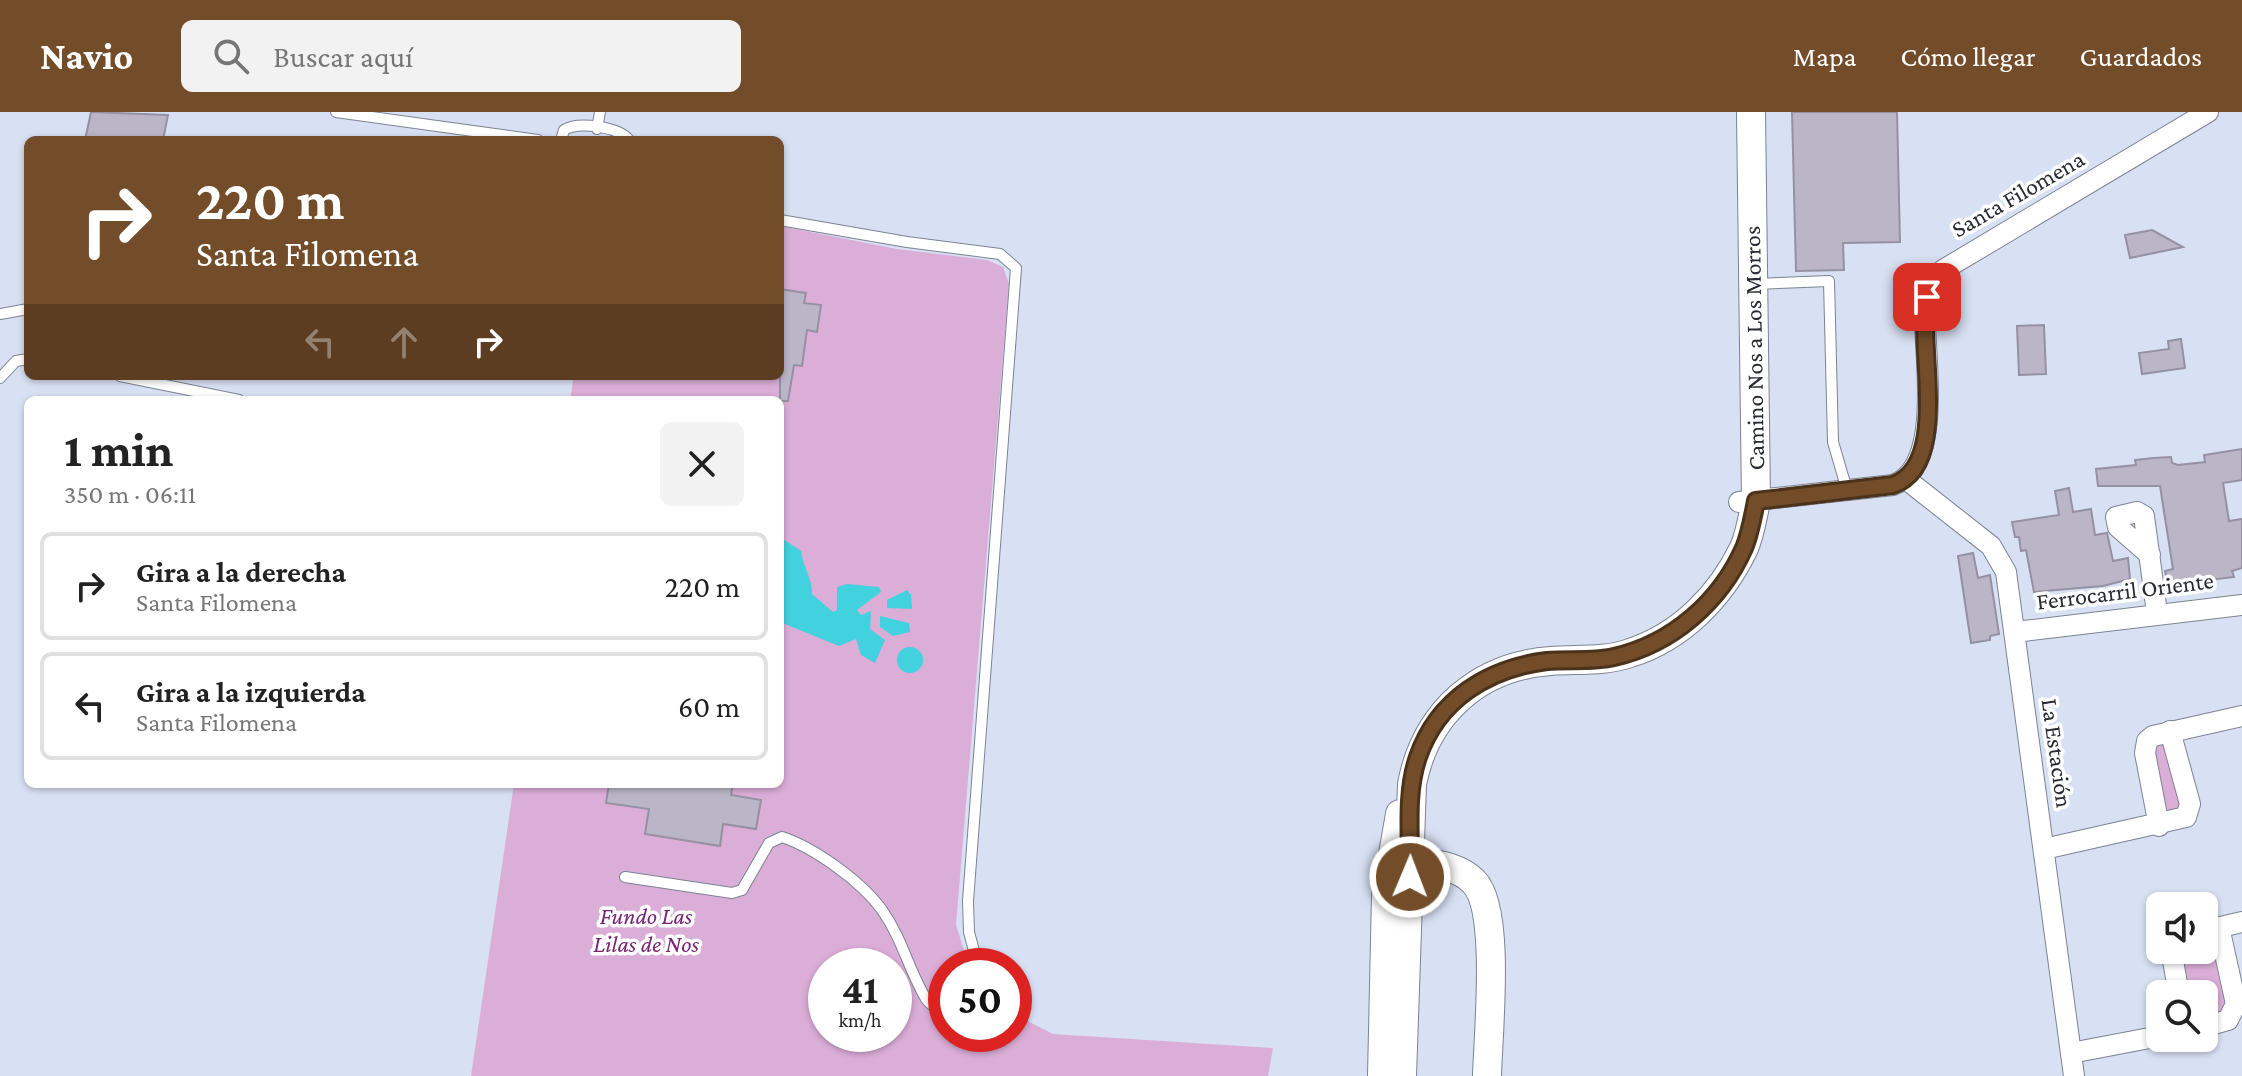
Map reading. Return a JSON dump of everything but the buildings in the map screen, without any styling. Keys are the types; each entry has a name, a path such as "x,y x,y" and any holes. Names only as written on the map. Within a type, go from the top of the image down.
{"main road":[{"name":"Camino Nos a Los Morros","path":"1732,112 1748,502"},
{"name":"Camino Nos a Los Morros","path":"1402,1076 1412,784 1418,758 1431,729 1467,690 1495,674 1530,664 1609,659 1647,647 1697,614 1725,578 1748,502 1753,284 1751,112"},
{"path":"1382,1076 1387,876 1395,828 1412,784"},
{"path":"1410,860 1459,871 1476,884 1485,901 1491,929 1487,1076"}],"street":[{"name":"Santa Filomena","path":"1907,480 1919,462 1927,437 1925,307 1931,288 1943,270 2208,112"},
{"path":"1748,502 1893,485 1907,480"},
{"name":"La Estación","path":"1907,480 1996,553 2006,572 2074,1076"},
{"path":"2150,555 2157,613"},
{"name":"Ferrocarril Oriente","path":"2015,632 2242,605"},
{"path":"2159,826 2145,747 2153,736 2242,716"},
{"path":"2044,849 2182,820 2190,809 2170,731"},
{"path":"2218,928 2242,922"},
{"path":"2218,950 2235,1011 2228,1020 2218,1023"},
{"path":"2071,1053 2146,1039"}],"lane":[{"path":"336,112 509,136"},
{"path":"597,129 600,112"},
{"path":"562,136 570,126 625,136"},
{"path":"784,221 1000,254 1016,268 968,901 969,932 973,948"},
{"path":"1753,284 1829,281 1833,442 1847,490"},
{"path":"0,314 24,310"},
{"path":"0,378 16,361 24,360"},
{"path":"140,380 219,396"},
{"path":"625,877 732,893 748,884 769,843 782,837 800,843 826,859 879,906 902,942 928,1002"}],"green space":[{"name":"Fundo Las Lilas de Nos","path":"784,227 897,249 987,260 1003,267 1009,284 956,925 963,948 928,948 928,1052 1032,1052 1032,1023 1053,1034 1273,1048 1268,1076 471,1076 513,788 784,788 784,396 571,396 573,380 784,380"},
{"path":"2159,742 2166,749 2185,810 2165,812 2153,746"},
{"path":"2218,955 2228,1010 2218,1013 2218,980 2183,980 2181,964 2218,964"}],"water":[{"path":"784,540 801,551 812,594 833,612 837,610 837,587 847,584 879,587 881,592 857,610 861,615 871,611 870,629 885,640 875,663 861,655 856,639 839,646 784,624"},
{"path":"907,590 911,595 912,609 887,608 887,600"},
{"path":"880,616 909,623 910,632 893,636 880,627"},
{"path":"910,647 919,651 923,660 919,669 910,673 901,669 897,660 901,651"}],"route":[{"path":"1410,877 1412,784 1418,758 1442,713 1467,690 1510,669 1551,661 1609,659 1629,654 1667,637 1697,614 1717,591 1744,547 1756,501 1893,485 1907,480 1919,462 1927,437 1927,297"}]}
